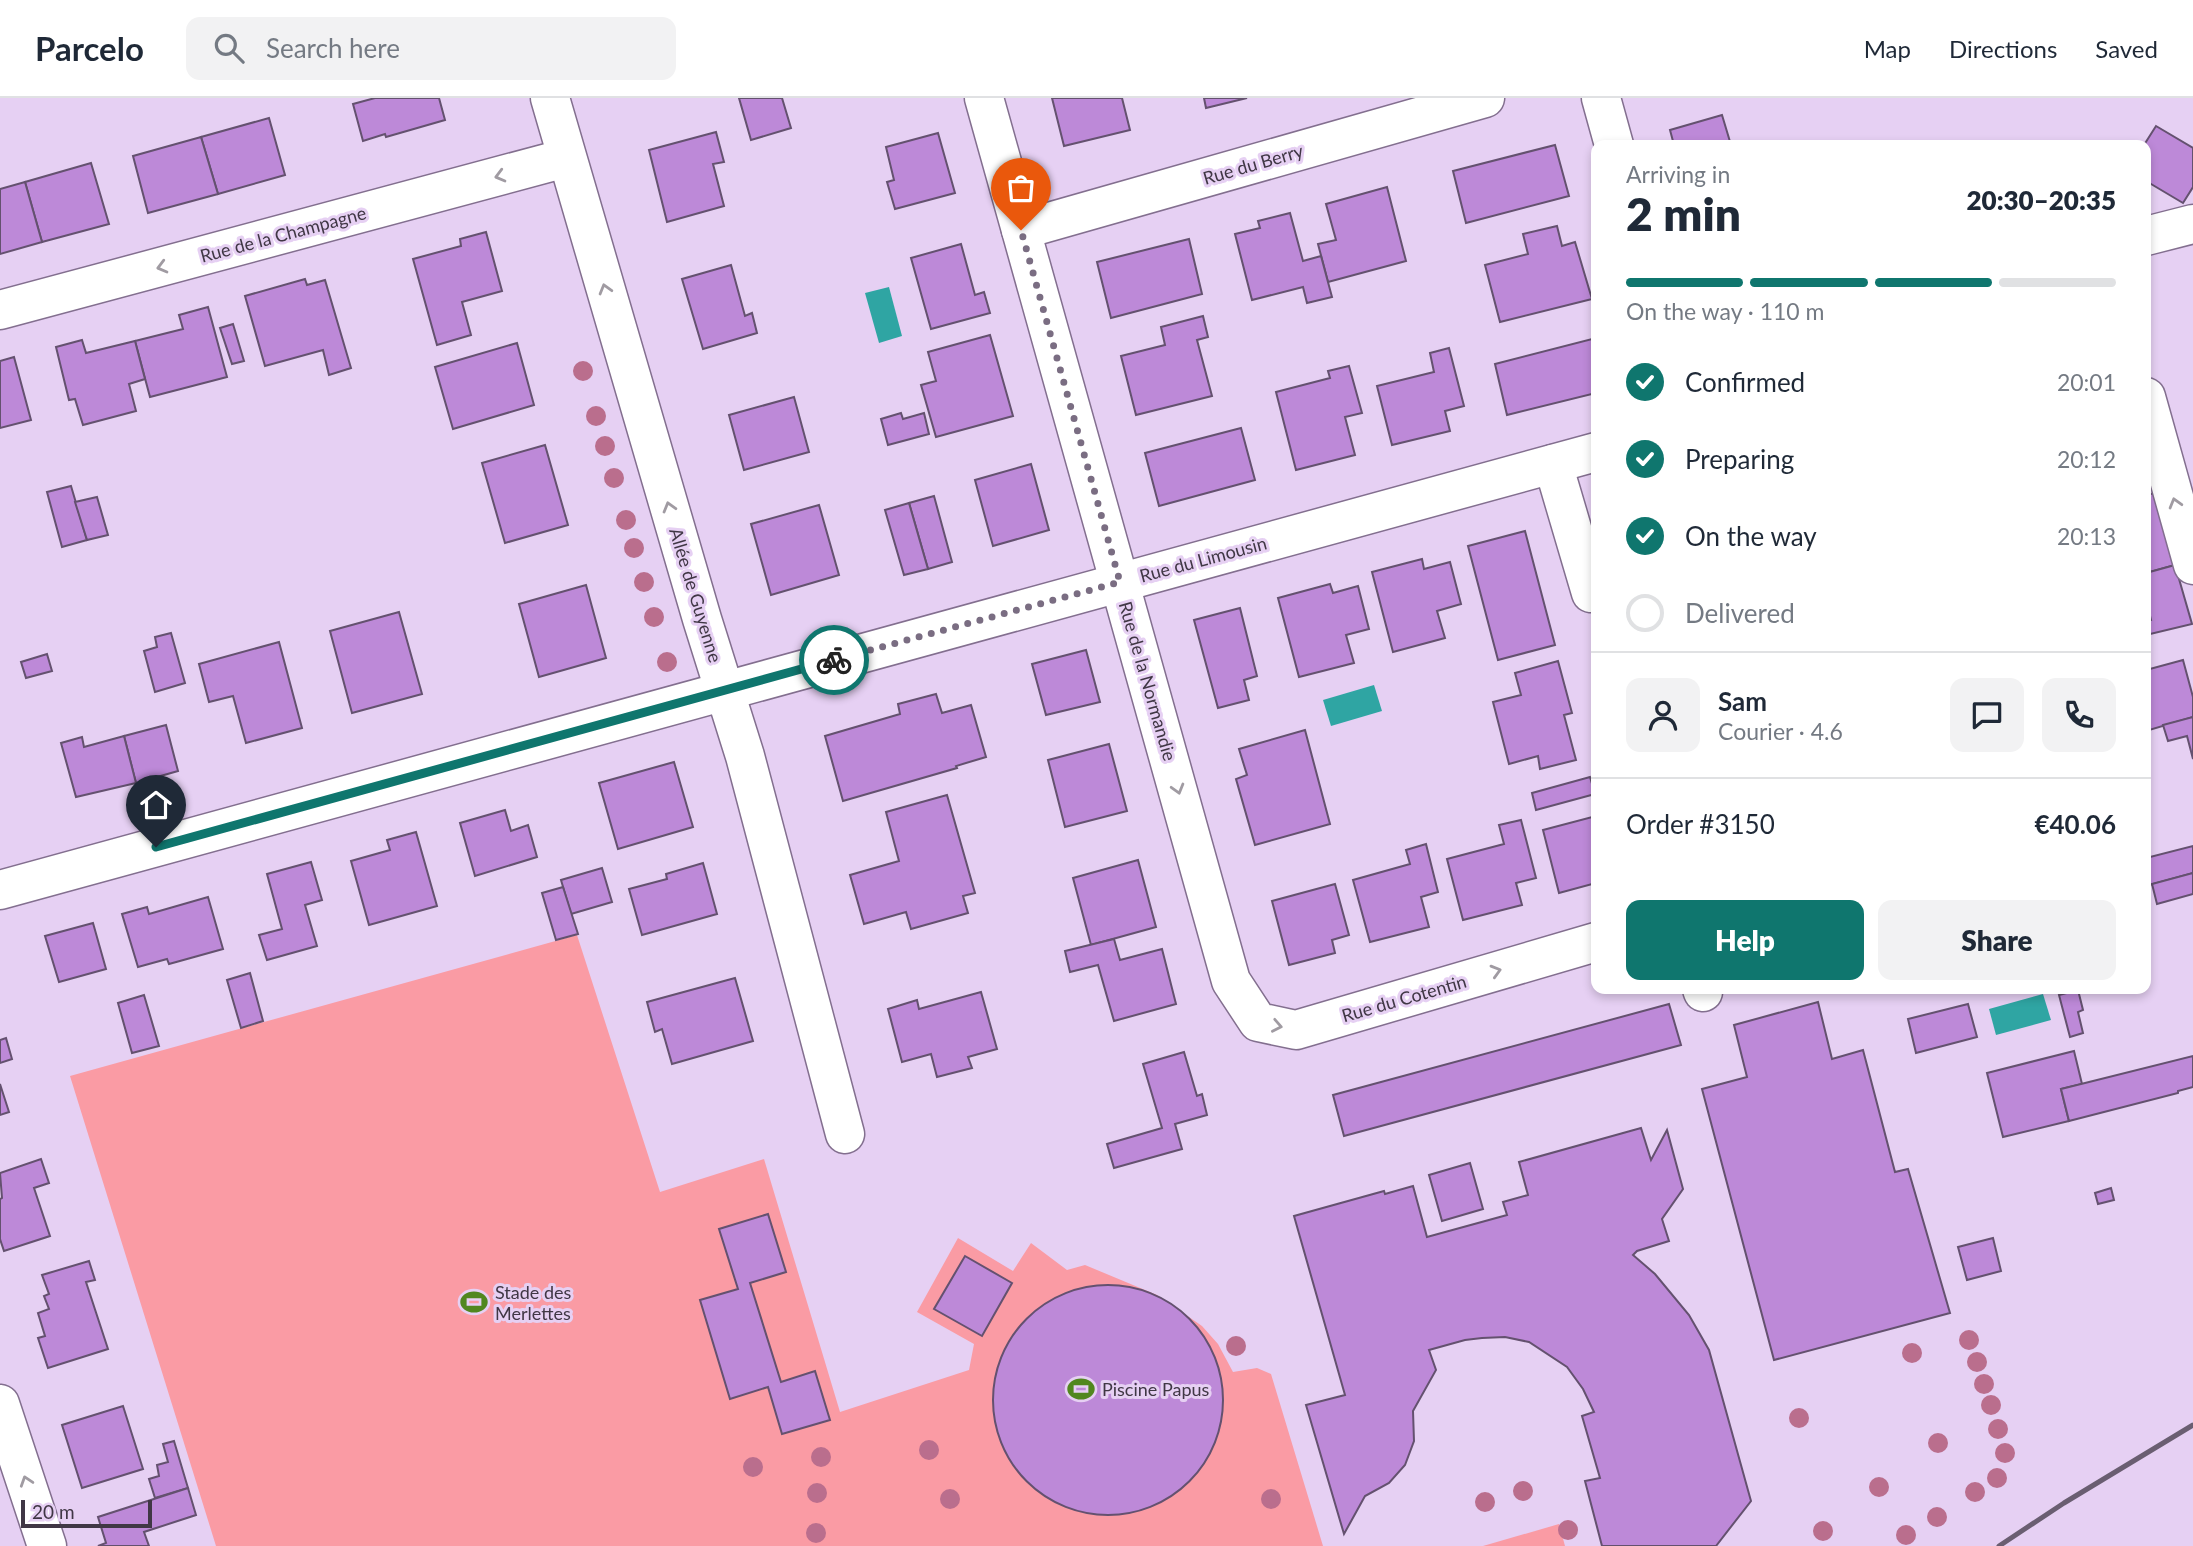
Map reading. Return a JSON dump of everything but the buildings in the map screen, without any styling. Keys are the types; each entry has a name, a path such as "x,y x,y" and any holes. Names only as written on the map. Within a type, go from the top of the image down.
{"street":[{"name":"Allée de Guyenne","path":"550,98 702,619 726,689 845,1134"},
{"name":"Rue de la Normandie","path":"984,98 1231,981"},
{"name":"Rue du Berry","path":"1021,230 1485,98"},
{"path":"1601,98 1613,140"},
{"name":"Rue de la Champagne","path":"0,310 566,158"},
{"path":"2151,235 2193,223"},
{"path":"2151,442 2193,565"},
{"name":"Rue du Limousin","path":"0,890 1591,453"},
{"path":"1553,464 1591,593"},
{"name":"Rue du Cotentin","path":"1231,981 1258,1022 1296,1030 1591,943"},
{"path":"0,1404 47,1546"}],"shaded area":[{"path":"889,287 902,336 879,343 865,293"},
{"path":"1374,685 1382,711 1331,726 1323,700"},
{"name":"Stade des Merlettes","path":"577,935 660,1192 764,1159 840,1412 969,1370 974,1344 917,1312 958,1238 1013,1271 1031,1243 1067,1270 1085,1265 1157,1295 1202,1326 1218,1344 1233,1372 1257,1368 1271,1374 1323,1546 216,1546 70,1076"},
{"path":"2043,994 2051,1020 1996,1035 1989,1009"},
{"path":"1559,1524 1565,1546 1483,1546"}],"railway":[{"path":"1999,1546 2193,1425"}],"way so far":[{"path":"834,660 1120,582 1021,230"}],"place":[{"name":"Stade des Merlettes","path":"474,1302"},
{"name":"Piscine Papus","path":"1081,1389"}],"route":[{"path":"156,847 834,660"}]}
